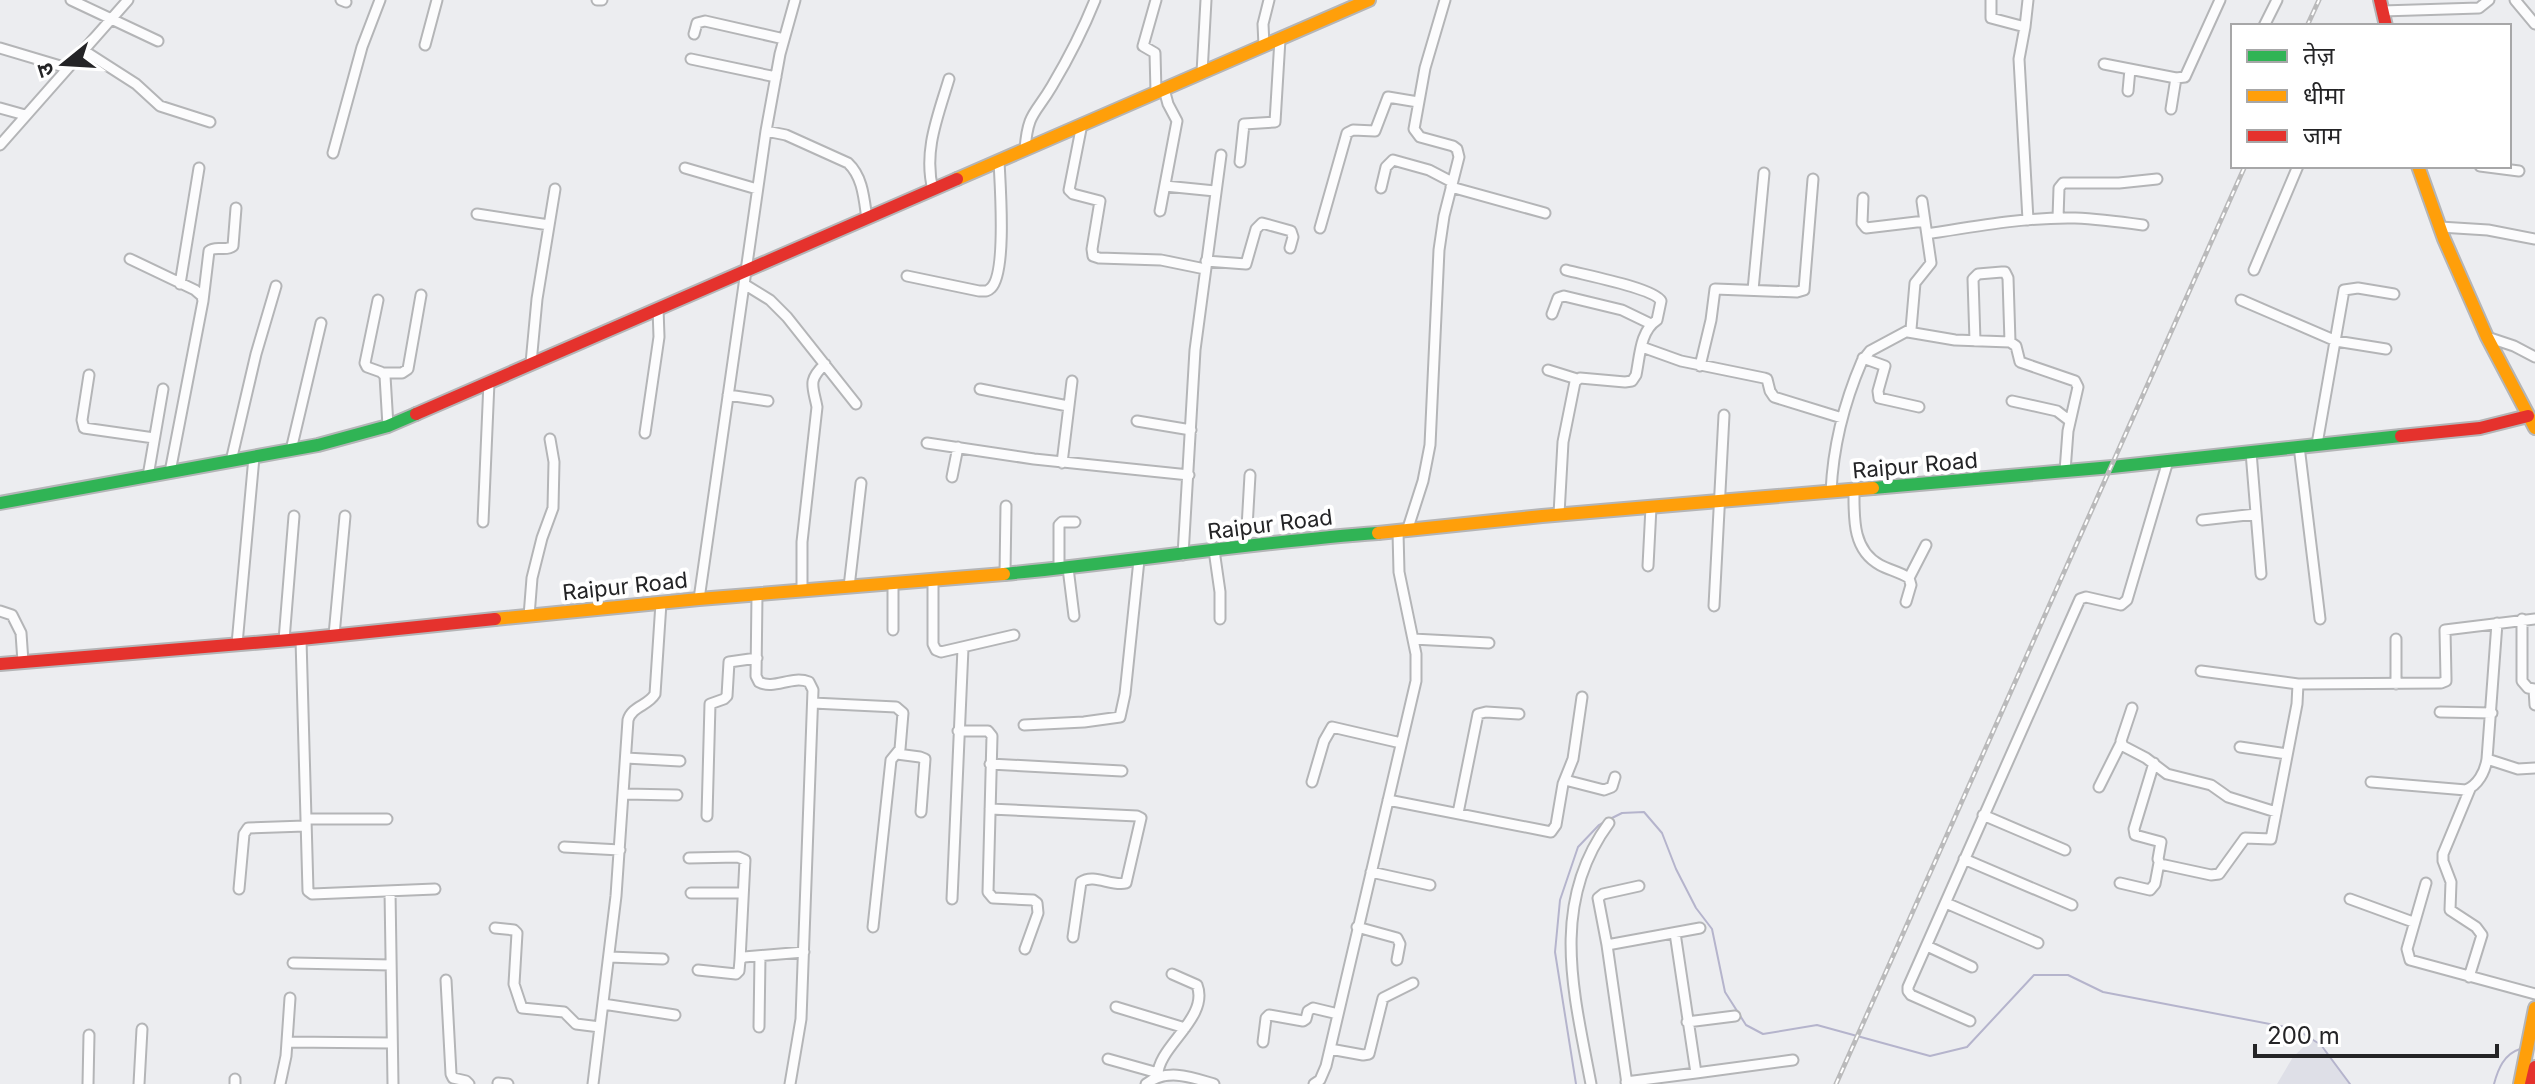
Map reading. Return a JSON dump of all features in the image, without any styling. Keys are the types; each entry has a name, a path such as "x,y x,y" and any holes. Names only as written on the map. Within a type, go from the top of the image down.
{"main road":[{"path":"0,503 291,450 388,426 1369,0"},
{"path":"2419,168 2487,337 2535,428"},
{"name":"Raipur Road","path":"0,664 1005,574 1296,539 1403,532 1559,514 2168,461 2480,428 2528,416"},
{"path":"2520,1084 2535,1008"},
{"path":"2531,1084 2535,1067"}],"street":[{"path":"71,0 158,41"},
{"path":"0,145 128,0"},
{"path":"333,153 362,47 380,0"},
{"path":"425,45 437,0"},
{"path":"699,599 766,131 795,0"},
{"path":"1025,149 1030,117 1056,78 1095,0"},
{"path":"1156,0 1143,46 1155,53 1154,83 1177,121 1160,211"},
{"path":"1202,73 1206,0"},
{"path":"1264,46 1263,24 1269,0"},
{"path":"1314,1084 1322,1076 1330,1049 1417,674 1399,572 1403,532 1423,481 1430,445 1439,250 1459,152 1453,146 1415,133 1428,56 1445,0"},
{"path":"1991,0 1991,18 2025,27"},
{"path":"2028,0 2019,59 2028,220"},
{"path":"2104,64 2176,78 2185,77 2220,0"},
{"path":"2265,24 2277,0"},
{"path":"2381,6 2479,8 2489,0"},
{"path":"2515,0 2535,24"},
{"path":"694,34 697,23 705,21 784,39"},
{"path":"1240,162 1244,124 1275,122 1280,39"},
{"path":"0,48 67,68"},
{"path":"83,50 136,84 160,106 210,122"},
{"path":"691,59 776,77"},
{"path":"2128,91 2130,69"},
{"path":"2171,109 2176,78"},
{"path":"933,190 928,168 929,149 949,79"},
{"path":"1320,228 1347,133 1353,130 1375,131 1388,97 1418,102"},
{"path":"0,108 25,115"},
{"path":"1082,124 1069,190 1073,194 1100,201 1093,256 1206,265 1246,264 1256,229 1262,223 1291,231 1290,248"},
{"path":"766,131 786,135 848,163 861,185 867,219"},
{"path":"1183,555 1195,350 1221,155"},
{"path":"1381,188 1388,163 1393,160 1429,170 1452,185 1545,213"},
{"path":"907,276 979,291 993,287 999,262 1002,216 999,161"},
{"path":"180,284 199,168"},
{"path":"685,168 757,189"},
{"path":"2254,270 2297,168"},
{"path":"2496,168 2519,171"},
{"path":"1753,290 1764,173"},
{"path":"1700,366 1715,289 1804,290 1813,179"},
{"path":"2058,218 2059,188 2063,183 2157,179"},
{"path":"1165,186 1215,191"},
{"path":"531,363 537,299 555,189"},
{"path":"1863,198 1862,223 1866,228 1925,221"},
{"path":"1908,332 1913,323 1915,283 1931,263 1922,201"},
{"path":"170,472 203,301 209,251 233,246 236,208"},
{"path":"477,214 549,225"},
{"path":"1927,234 2058,218 2143,225"},
{"path":"2440,227 2488,230 2535,239"},
{"path":"130,259 199,293 203,301"},
{"path":"1548,370 1577,379 1632,381 1645,333 1658,317 1660,297 1628,285 1566,270"},
{"path":"1975,341 1973,279 1978,274 2005,272 2008,278 2010,342"},
{"path":"744,284 777,306 856,404"},
{"path":"231,461 256,354 276,286"},
{"path":"2317,444 2346,288 2394,294"},
{"path":"378,300 365,363 367,367 383,373 402,373 408,369 421,295"},
{"path":"1552,314 1558,298 1564,296 1622,310 1651,324"},
{"path":"2241,300 2336,341 2386,349"},
{"path":"645,433 659,337 658,308"},
{"path":"291,450 321,323"},
{"path":"1831,492 1834,453 1842,418 1863,358 1870,351 1908,332 1975,341 2010,342 2016,346 2020,362 2077,383 2065,471"},
{"path":"2487,337 2535,357"},
{"path":"1642,347 1668,358 1767,379 1774,397 1842,418"},
{"path":"1863,358 1885,366 1879,398 1919,407"},
{"path":"802,591 802,542 817,407 812,385 815,374 825,364"},
{"path":"383,373 388,426"},
{"path":"89,375 82,422 84,428 154,438"},
{"path":"1559,514 1563,442 1573,385 1577,379"},
{"path":"1062,463 1072,381"},
{"path":"483,522 489,382"},
{"path":"148,476 163,389"},
{"path":"980,389 1068,406"},
{"path":"728,395 768,401"},
{"path":"2012,401 2050,408 2070,421"},
{"path":"1714,606 1724,415"},
{"path":"1137,421 1191,430"},
{"path":"529,616 532,578 553,508 554,462 550,439"},
{"path":"927,443 1062,463 1189,475"},
{"path":"2299,446 2320,619"},
{"path":"952,477 958,447"},
{"path":"2251,452 2261,574"},
{"path":"237,644 254,457"},
{"path":"1970,1021 1909,993 1908,987 2080,599 2086,597 2121,605 2127,600 2168,461"},
{"path":"1246,545 1250,475"},
{"path":"849,587 861,483"},
{"path":"1854,490 1855,528 1863,547 1880,565 1909,578"},
{"path":"1005,574 1006,506"},
{"path":"1648,566 1651,507"},
{"path":"2202,520 2256,514"},
{"path":"284,640 294,516"},
{"path":"334,635 345,516"},
{"path":"1074,616 1059,525 1075,522"},
{"path":"1906,602 1911,585 1909,578 1926,545"},
{"path":"1214,550 1220,619"},
{"path":"1024,725 1120,717 1139,560"},
{"path":"933,580 933,646 936,650 963,648 1014,635"},
{"path":"893,583 893,630"},
{"path":"757,595 756,676 760,684 766,686 807,680 813,690 801,1019 790,1084"},
{"path":"593,1084 620,850 629,716 651,700 655,691 661,603"},
{"path":"0,611 12,615 18,625 23,662"},
{"path":"2522,619 2522,681 2525,686 2534,689 2535,705"},
{"path":"2201,671 2298,684 2443,683 2446,678 2445,630 2535,619"},
{"path":"2469,977 2482,935 2476,927 2450,910 2451,882 2443,854 2470,789 2481,776 2487,759 2497,623"},
{"path":"301,639 306,886 309,893 435,889"},
{"path":"1413,639 1489,643"},
{"path":"2396,639 2396,684"},
{"path":"952,899 963,648"},
{"path":"707,816 709,706 727,696 727,663 757,658"},
{"path":"2159,863 2189,871 2219,874 2245,838 2271,839 2297,704 2298,684"},
{"path":"1388,800 1551,832 1556,825 1565,780 1573,759 1582,697"},
{"path":"813,703 899,707 903,713 900,749 891,760 873,927"},
{"path":"2099,787 2121,743 2132,708"},
{"path":"2440,712 2492,713"},
{"path":"1458,813 1478,714 1519,714"},
{"path":"1312,782 1326,733 1332,727 1401,743"},
{"path":"958,731 990,733 988,894 991,898 1033,900 1038,906 1025,949"},
{"path":"2121,743 2167,774 2211,785 2228,797 2276,812"},
{"path":"2240,747 2287,754"},
{"path":"897,754 925,759 921,812"},
{"path":"626,758 680,761"},
{"path":"2487,759 2518,769 2535,768"},
{"path":"2120,883 2150,890 2155,884 2161,842 2137,837 2134,829 2154,763"},
{"path":"990,764 1122,771"},
{"path":"1565,780 1604,790 1612,787 1615,777"},
{"path":"2371,782 2470,789"},
{"path":"624,794 677,795"},
{"path":"990,809 1141,818 1126,883 1120,885 1088,878 1081,882 1073,937"},
{"path":"1983,815 2065,850"},
{"path":"239,889 244,834 251,827 387,819"},
{"path":"1591,1084 1575,1010 1570,939 1584,870 1594,846 1609,823"},
{"path":"564,847 620,850"},
{"path":"689,858 744,858 739,971 736,974 698,970"},
{"path":"1964,859 2072,905"},
{"path":"1371,872 1430,885"},
{"path":"2426,883 2407,949 2410,960 2535,994"},
{"path":"1639,886 1603,894 1598,898 1627,1083 1678,1080 1696,1073 1793,1060"},
{"path":"390,891 393,1084"},
{"path":"691,893 743,893"},
{"path":"2350,899 2413,922"},
{"path":"1946,903 2038,943"},
{"path":"1357,927 1397,938 1400,944 1397,960"},
{"path":"495,928 517,933 514,984 522,1008 564,1012 576,1024 600,1027"},
{"path":"1607,945 1700,928"},
{"path":"1675,933 1696,1073"},
{"path":"1927,946 1972,967"},
{"path":"740,960 744,957 804,952"},
{"path":"759,1027 760,956"},
{"path":"609,957 663,959"},
{"path":"293,963 391,965"},
{"path":"1146,1084 1158,1075 1160,1065 1185,1028 1198,1000 1197,985 1172,974"},
{"path":"446,980 451,1074 453,1078 469,1084"},
{"path":"1330,1049 1369,1054 1383,998 1413,983"},
{"path":"280,1084 290,998"},
{"path":"603,1004 675,1015"},
{"path":"1116,1007 1185,1028"},
{"path":"1263,1042 1269,1015 1303,1021 1309,1009 1313,1008 1338,1014"},
{"path":"1687,1022 1735,1016"},
{"path":"139,1084 142,1029"},
{"path":"88,1084 89,1035"},
{"path":"287,1042 392,1043"},
{"path":"1108,1059 1168,1080 1187,1076 1214,1084"}],"shaded area":[{"path":"2312,1039 2330,1056 2349,1084 2277,1084 2293,1057"}],"waterway":[{"path":"1610,819 1622,813 1644,812 1662,833 1696,908 1712,929 1725,992 1746,1025 1763,1034 1817,1025 1930,1056 1967,1047 2034,975 2068,975 2103,992 2296,1029 2321,1045 2350,1084"},
{"path":"1576,1084 1555,952 1560,900 1578,847 1604,822"},
{"path":"2494,1084 2502,1063 2520,1049"}],"railway":[{"path":"2308,24 2319,0"},
{"path":"1836,1084 2244,168"}],"traffic: fast":[{"path":"0,503 318,445 388,426 416,414"},
{"path":"1873,488 2112,467 2401,436"},
{"path":"1004,574 1378,533"}],"traffic: slow":[{"path":"957,179 1369,0"},
{"path":"2419,168 2444,239 2487,337 2535,428"},
{"path":"1378,533 1873,488"},
{"path":"495,619 1004,574"},
{"path":"2520,1084 2535,1008"}],"traffic: jam":[{"path":"2380,0 2386,24"},
{"path":"416,414 957,179"},
{"path":"2401,436 2480,428 2528,416"},
{"path":"0,664 495,619"},
{"path":"2531,1084 2535,1067"}]}
